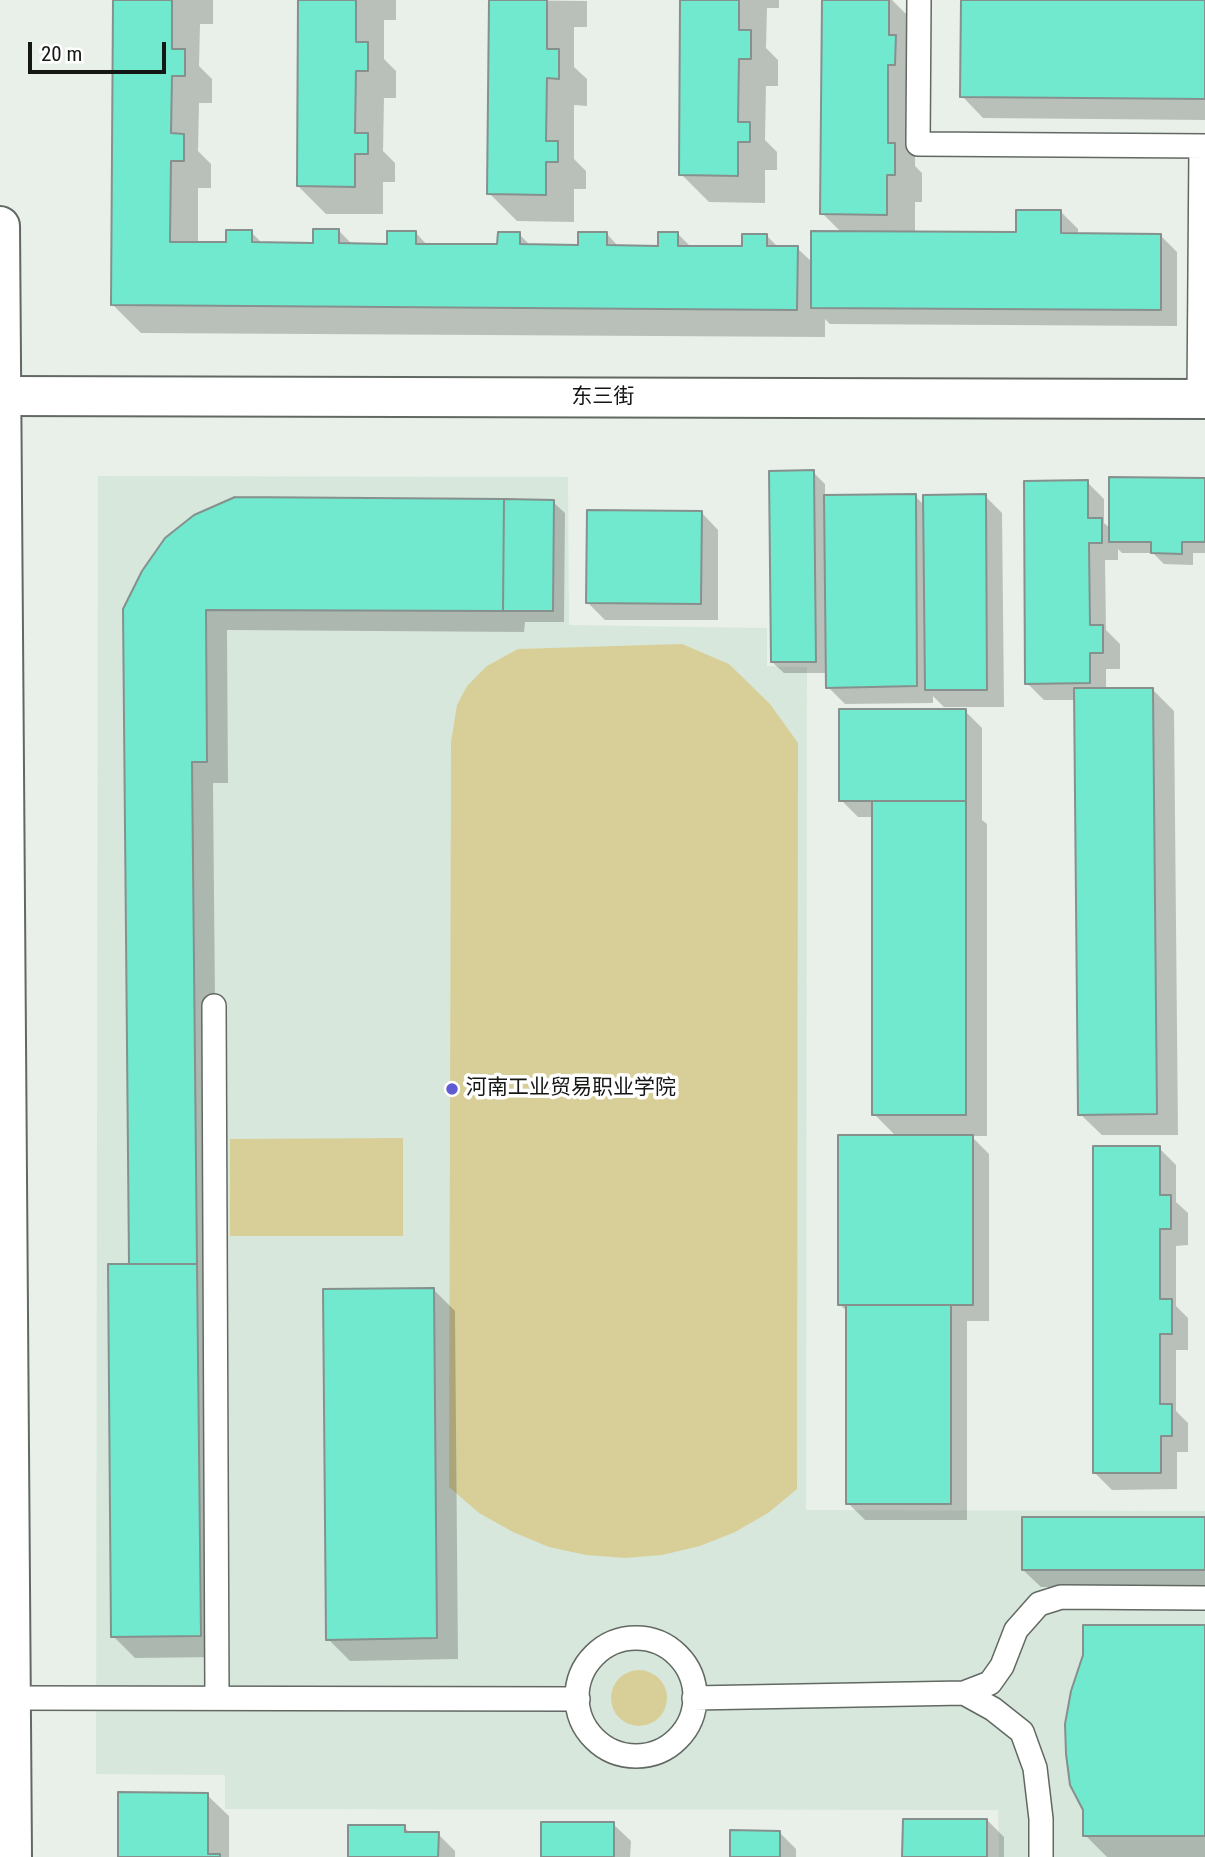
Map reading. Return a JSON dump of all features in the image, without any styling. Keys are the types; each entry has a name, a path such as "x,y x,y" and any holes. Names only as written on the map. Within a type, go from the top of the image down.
{"street":[{"path":"0,226 2,888 10,1698 6,1807 12,1857"},
{"name":"东三街","path":"1,396 1202,399"}],"lane":[{"path":"919,0 918,144 1203,146 1202,399"},
{"path":"214,1006 216,1698"},
{"path":"694,1698 964,1693 990,1683 1002,1666 1016,1630 1039,1604 1061,1597 1205,1598"},
{"path":"638,1638 658,1642 676,1653 688,1669 695,1688 694,1708 687,1727 674,1743 657,1753 636,1757 616,1754 599,1744 585,1728 578,1708 578,1699 578,1687 585,1667 599,1651 617,1641 638,1638"},
{"path":"964,1693 993,1709 1022,1732 1035,1768 1041,1819 1041,1857"},
{"path":"10,1698 578,1699"}],"shaded area":[{"name":"河南工业贸易职业学院","path":"98,476 568,477 569,625 767,628 767,666 807,667 806,1510 1205,1511 1205,1857 999,1857 998,1810 225,1809 225,1775 96,1774"},
{"path":"682,644 729,664 770,704 798,743 797,1489 768,1513 735,1532 700,1546 662,1555 625,1558 586,1555 549,1547 513,1532 479,1513 449,1487 451,742 457,705 467,686 487,666 518,649"},
{"path":"403,1138 403,1236 230,1236 230,1139"},
{"path":"634,1670 644,1670 659,1678 665,1687 665,1709 659,1718 644,1726 634,1726 616,1714 611,1703 611,1693 623,1675"}],"building":[{"path":"113,0 172,0 172,49 185,49 185,76 172,76 171,133 184,134 184,161 171,161 170,242 226,242 226,230 252,230 252,242 313,243 313,229 339,229 339,243 387,244 387,231 416,231 416,244 497,244 498,232 520,232 520,244 578,245 578,232 607,232 607,245 658,246 658,232 678,232 678,246 742,246 742,234 767,234 767,246 798,246 797,310 111,305"},
{"path":"298,0 356,0 356,42 368,42 368,71 356,71 355,133 368,133 368,154 355,154 355,187 297,186"},
{"path":"489,0 547,0 547,49 559,49 559,79 547,78 546,141 558,141 558,162 546,162 546,195 487,194"},
{"path":"680,0 739,0 739,30 751,30 751,59 739,59 738,122 750,122 750,142 738,142 738,176 679,175"},
{"path":"822,0 889,0 889,35 896,35 895,65 888,65 888,143 895,143 895,175 887,175 887,215 820,214"},
{"path":"961,0 1205,0 1205,99 960,97"},
{"path":"1016,210 1061,210 1061,233 1161,234 1161,310 811,308 811,231 1016,232"},
{"path":"814,470 816,662 771,662 769,471"},
{"path":"1109,477 1205,478 1205,542 1182,542 1182,554 1151,553 1151,542 1109,542"},
{"path":"1088,480 1088,518 1102,518 1102,543 1089,543 1090,625 1103,625 1103,653 1090,653 1090,683 1025,684 1024,481"},
{"path":"916,494 917,686 826,688 824,495"},
{"path":"986,494 987,690 925,690 923,495"},
{"path":"235,497 504,499 503,611 206,610 207,762 192,762 197,1264 129,1264 123,609 142,571 165,538 194,515"},
{"path":"504,499 554,500 553,611 503,611"},
{"path":"587,510 702,511 701,604 586,603"},
{"path":"1074,688 1153,688 1157,1114 1078,1115"},
{"path":"839,709 966,709 966,801 839,801"},
{"path":"872,801 966,801 966,1115 872,1115"},
{"path":"838,1135 973,1135 973,1305 838,1305"},
{"path":"1093,1146 1160,1146 1160,1195 1171,1195 1171,1229 1160,1229 1160,1299 1172,1299 1172,1334 1160,1334 1160,1404 1172,1404 1172,1436 1161,1436 1161,1473 1093,1473"},
{"path":"108,1264 197,1264 201,1636 111,1637"},
{"path":"434,1288 437,1638 326,1640 323,1289"},
{"path":"846,1305 951,1305 951,1504 846,1504"},
{"path":"1022,1517 1205,1517 1205,1570 1022,1570"},
{"path":"1083,1625 1205,1625 1205,1836 1083,1836 1083,1810 1070,1785 1065,1724 1071,1691 1083,1655"},
{"path":"118,1792 208,1793 208,1854 220,1854 220,1857 118,1857"},
{"path":"903,1819 987,1819 987,1857 902,1857"},
{"path":"541,1822 614,1822 614,1857 541,1857"},
{"path":"348,1825 405,1825 405,1832 439,1832 438,1857 348,1857"},
{"path":"730,1830 780,1831 780,1857 730,1857"}],"place":[{"name":"河南工业贸易职业学院","path":"452,1089"}]}
